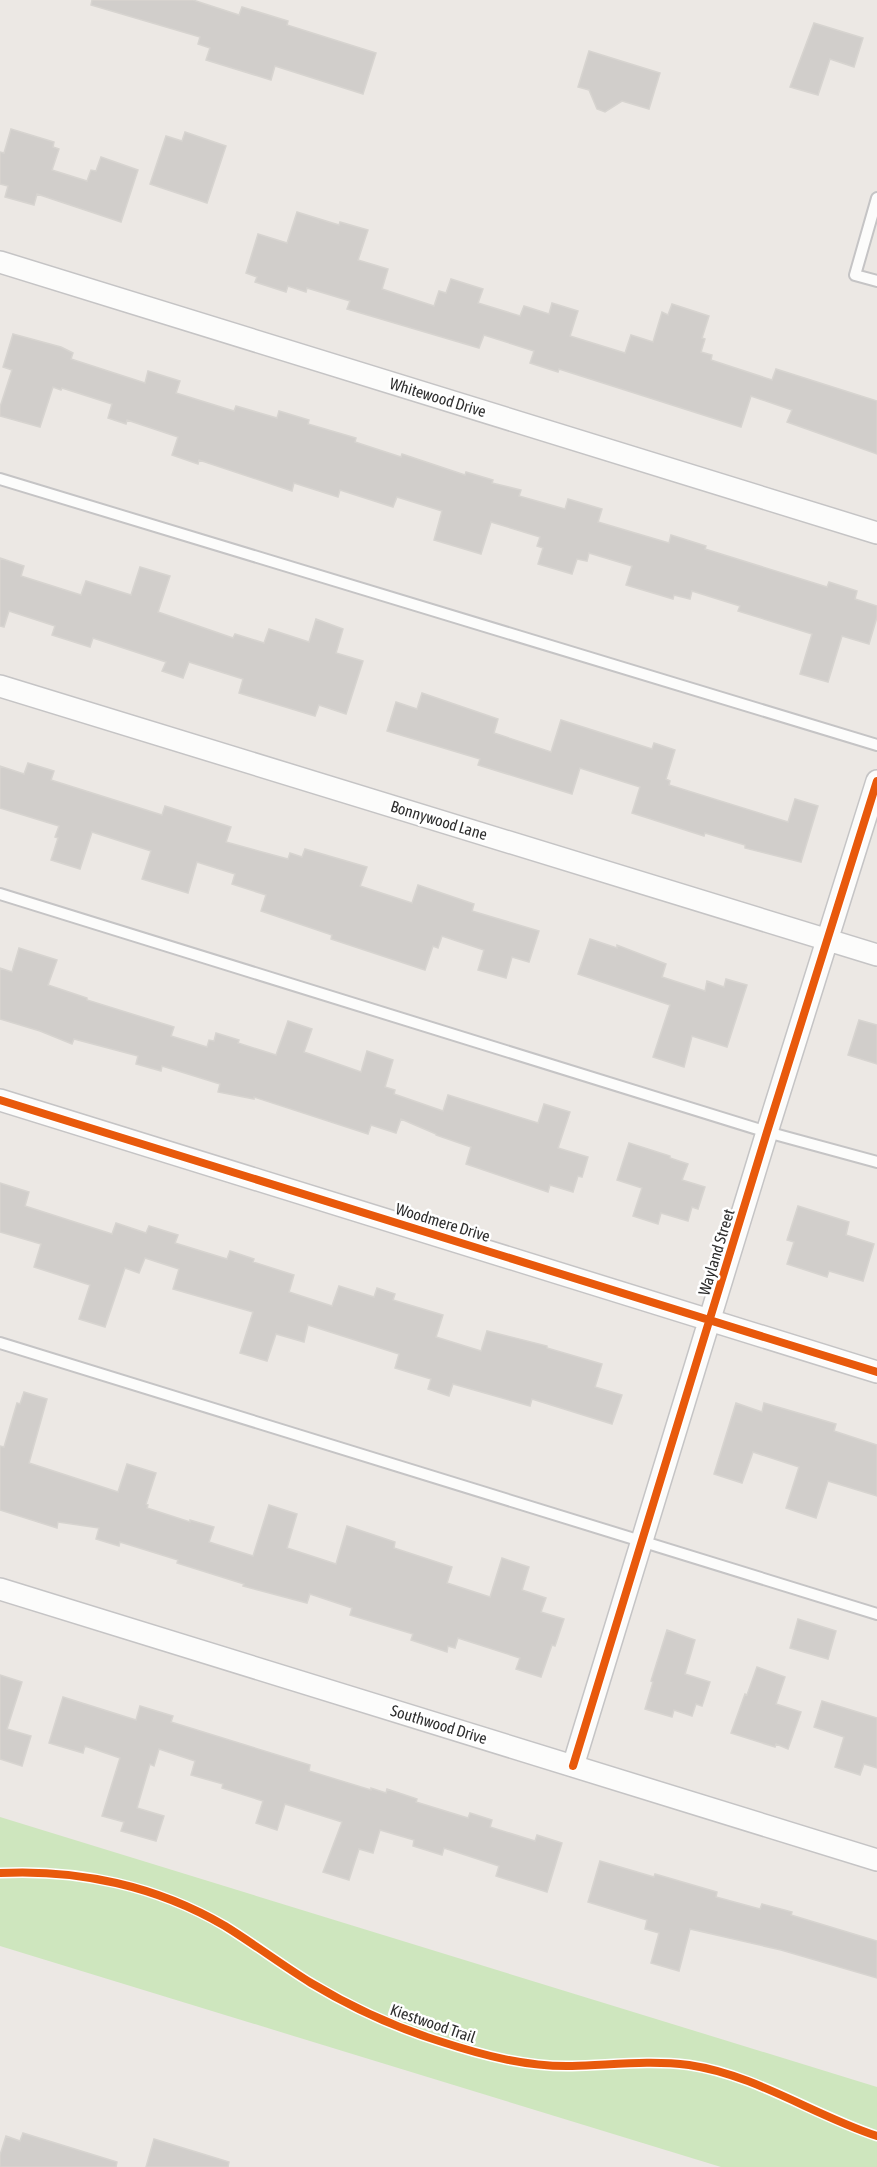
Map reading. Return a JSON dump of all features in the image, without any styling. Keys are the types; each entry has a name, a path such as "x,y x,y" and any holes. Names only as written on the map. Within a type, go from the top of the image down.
{"street":[{"name":"Whitewood Drive","path":"0,262 877,532"},
{"name":"Bonnywood Lane","path":"0,686 877,955"},
{"name":"Wayland Street","path":"573,1766 877,781"},
{"name":"Woodmere Drive","path":"0,1100 877,1372"},
{"name":"Southwood Drive","path":"0,1589 877,1860"}],"lane":[{"path":"876,204 855,275 877,281"},
{"path":"0,479 877,745"},
{"path":"0,894 767,1132 877,1162"},
{"path":"0,1343 877,1614"}],"green space":[{"path":"0,1817 877,2087 877,2167 721,2167 0,1946"}],"building":[{"path":"92,0 193,0 239,15 242,7 288,21 287,25 376,53 363,94 275,66 271,80 206,60 210,48 198,44 200,37 91,5"},
{"path":"814,23 863,38 854,67 830,59 818,95 790,87"},
{"path":"589,51 660,73 649,109 622,101 605,112 597,109 589,90 578,87"},
{"path":"11,129 54,142 53,147 59,149 52,170 87,181 91,170 96,171 101,157 138,170 121,222 37,194 34,205 5,197 8,186 0,184 0,152 4,153"},
{"path":"185,132 226,146 207,203 150,184 166,136 182,141"},
{"path":"297,212 339,225 340,222 368,230 358,260 388,269 382,289 434,306 439,291 446,293 451,279 483,289 478,303 520,316 524,306 549,314 552,303 578,311 570,336 625,353 631,335 653,342 662,312 668,315 672,304 709,316 702,338 705,339 701,352 712,355 711,360 772,380 776,369 877,401 877,454 787,422 792,410 751,396 741,427 559,369 558,372 530,363 534,351 484,335 479,348 347,309 350,301 307,288 306,292 288,286 286,292 255,282 257,277 246,273 258,234 287,243"},
{"path":"13,334 61,347 73,353 71,359 145,383 148,371 180,381 176,393 234,411 236,406 277,418 279,411 309,420 308,424 356,438 355,442 401,457 402,454 465,475 466,472 493,480 492,483 521,490 519,496 565,509 568,499 602,509 598,522 669,543 671,535 706,546 705,549 827,587 829,582 857,591 855,599 877,606 877,617 869,644 842,636 828,682 800,674 812,634 738,611 740,606 692,591 690,599 674,595 673,599 626,585 632,566 589,553 587,561 577,559 572,574 538,564 543,548 537,546 540,537 491,522 481,554 434,540 442,511 397,497 393,507 340,490 338,497 294,483 292,491 199,460 198,464 172,455 178,437 127,420 126,424 108,418 112,404 62,388 61,390 53,387 40,427 0,416 0,407 12,370 3,367"},
{"path":"0,558 24,566 21,576 81,595 86,581 131,595 140,567 170,576 158,612 233,638 235,634 264,643 269,629 309,642 316,619 343,629 336,653 363,661 346,714 319,705 315,716 239,693 243,679 189,662 183,678 162,671 166,662 93,638 90,647 52,635 55,626 9,611 4,627 0,626"},
{"path":"422,693 498,719 494,733 551,752 561,720 652,749 654,743 675,750 666,779 670,781 669,785 788,822 795,799 818,806 801,862 745,848 745,845 705,833 704,836 632,813 640,787 580,768 572,794 478,765 480,759 387,731 396,702 417,709"},
{"path":"28,763 54,771 51,780 162,815 165,806 231,827 226,842 288,859 290,853 302,857 305,849 367,867 360,886 412,903 418,885 474,904 472,911 539,931 529,962 512,957 506,978 478,970 484,950 442,936 438,948 433,946 425,970 331,939 332,935 261,911 266,895 232,884 235,874 197,862 188,893 142,879 151,851 92,832 80,869 51,860 59,826 0,808 0,766 24,774"},
{"path":"590,939 617,948 617,945 666,964 662,977 705,991 707,981 724,987 726,979 747,985 727,1047 692,1036 684,1067 653,1057 670,1005 578,974"},
{"path":"19,948 57,960 48,985 87,998 87,1000 174,1027 171,1036 207,1047 209,1040 214,1041 216,1033 239,1040 238,1043 276,1055 288,1021 312,1029 304,1052 361,1072 367,1051 393,1060 385,1087 395,1090 394,1094 443,1111 448,1095 538,1123 544,1104 570,1112 558,1148 588,1157 582,1177 578,1176 573,1192 550,1185 548,1192 466,1164 471,1147 436,1135 401,1119 396,1133 371,1125 368,1134 254,1097 254,1099 218,1092 220,1084 162,1066 161,1071 136,1064 138,1056 74,1039 72,1044 0,1019 0,968 12,972"},
{"path":"859,1020 877,1025 877,1064 848,1055"},
{"path":"629,1143 688,1164 682,1180 705,1187 698,1209 692,1207 688,1221 661,1213 658,1224 633,1216 642,1188 617,1180"},
{"path":"0,1183 29,1192 25,1206 112,1234 116,1223 146,1233 149,1226 178,1235 175,1243 227,1259 230,1251 254,1259 253,1262 294,1275 289,1292 332,1306 339,1286 374,1297 377,1288 395,1294 393,1300 443,1315 436,1337 481,1351 487,1331 547,1346 547,1348 602,1364 595,1387 622,1395 612,1424 532,1399 530,1406 453,1384 449,1396 428,1389 431,1379 395,1368 399,1354 308,1325 304,1342 276,1334 267,1361 240,1353 253,1312 173,1289 179,1269 145,1258 139,1273 125,1268 105,1327 79,1319 90,1285 34,1267 41,1244 0,1232"},
{"path":"798,1206 849,1222 846,1235 874,1244 863,1281 829,1271 827,1277 787,1264 794,1242 787,1240"},
{"path":"24,1392 47,1399 29,1463 118,1492 127,1464 156,1473 146,1504 147,1508 214,1527 209,1542 253,1556 269,1505 297,1514 287,1548 336,1564 347,1526 395,1542 394,1548 452,1567 447,1583 490,1597 502,1558 529,1567 522,1590 546,1598 541,1612 564,1619 541,1677 516,1669 520,1658 458,1638 455,1648 448,1646 447,1652 411,1640 413,1634 350,1615 352,1608 310,1594 307,1603 243,1586 244,1584 177,1563 178,1560 120,1542 119,1546 96,1539 99,1528 58,1522 57,1528 0,1510 0,1446 4,1447 17,1403 20,1404"},
{"path":"736,1403 762,1412 764,1403 836,1424 834,1431 877,1445 877,1496 828,1481 816,1518 786,1508 799,1467 753,1452 742,1483 714,1474"},
{"path":"798,1619 836,1631 828,1659 790,1648"},
{"path":"667,1630 695,1640 685,1674 710,1682 702,1706 696,1704 692,1716 674,1710 672,1717 645,1709"},
{"path":"757,1667 785,1677 776,1704 801,1712 788,1749 731,1733"},
{"path":"0,1675 22,1682 7,1729 31,1736 22,1766 0,1759"},
{"path":"63,1697 136,1720 140,1706 173,1716 171,1722 310,1765 309,1771 371,1790 371,1788 386,1793 387,1789 417,1799 416,1802 468,1818 470,1813 492,1820 490,1827 535,1841 537,1835 562,1843 547,1892 496,1876 499,1866 444,1848 442,1855 413,1846 414,1840 380,1830 373,1853 359,1849 349,1880 323,1872 342,1822 285,1804 277,1830 256,1823 263,1801 222,1788 223,1784 191,1775 195,1761 159,1749 154,1766 150,1764 137,1808 164,1816 156,1841 121,1831 124,1822 102,1816 120,1758 85,1746 83,1753 49,1743"},
{"path":"822,1701 877,1718 877,1768 864,1764 860,1775 835,1767 844,1737 814,1727"},
{"path":"600,1861 717,1892 716,1897 760,1909 762,1904 792,1912 791,1915 877,1941 877,1978 781,1950 690,1929 679,1971 651,1963 659,1933 645,1929 647,1920 588,1902"},
{"path":"23,2133 117,2162 116,2167 0,2167 0,2155 6,2136 20,2141"},
{"path":"154,2139 229,2162 228,2167 146,2167"}],"cycle path":[{"path":"573,1766 877,781"},
{"path":"0,1100 877,1372"},
{"name":"Kiestwood Trail","path":"0,1873 29,1872 88,1877 172,1900 225,1926 311,1983 373,2016 455,2046 504,2059 555,2066 659,2063 689,2065 714,2070 761,2086 877,2136"}]}
